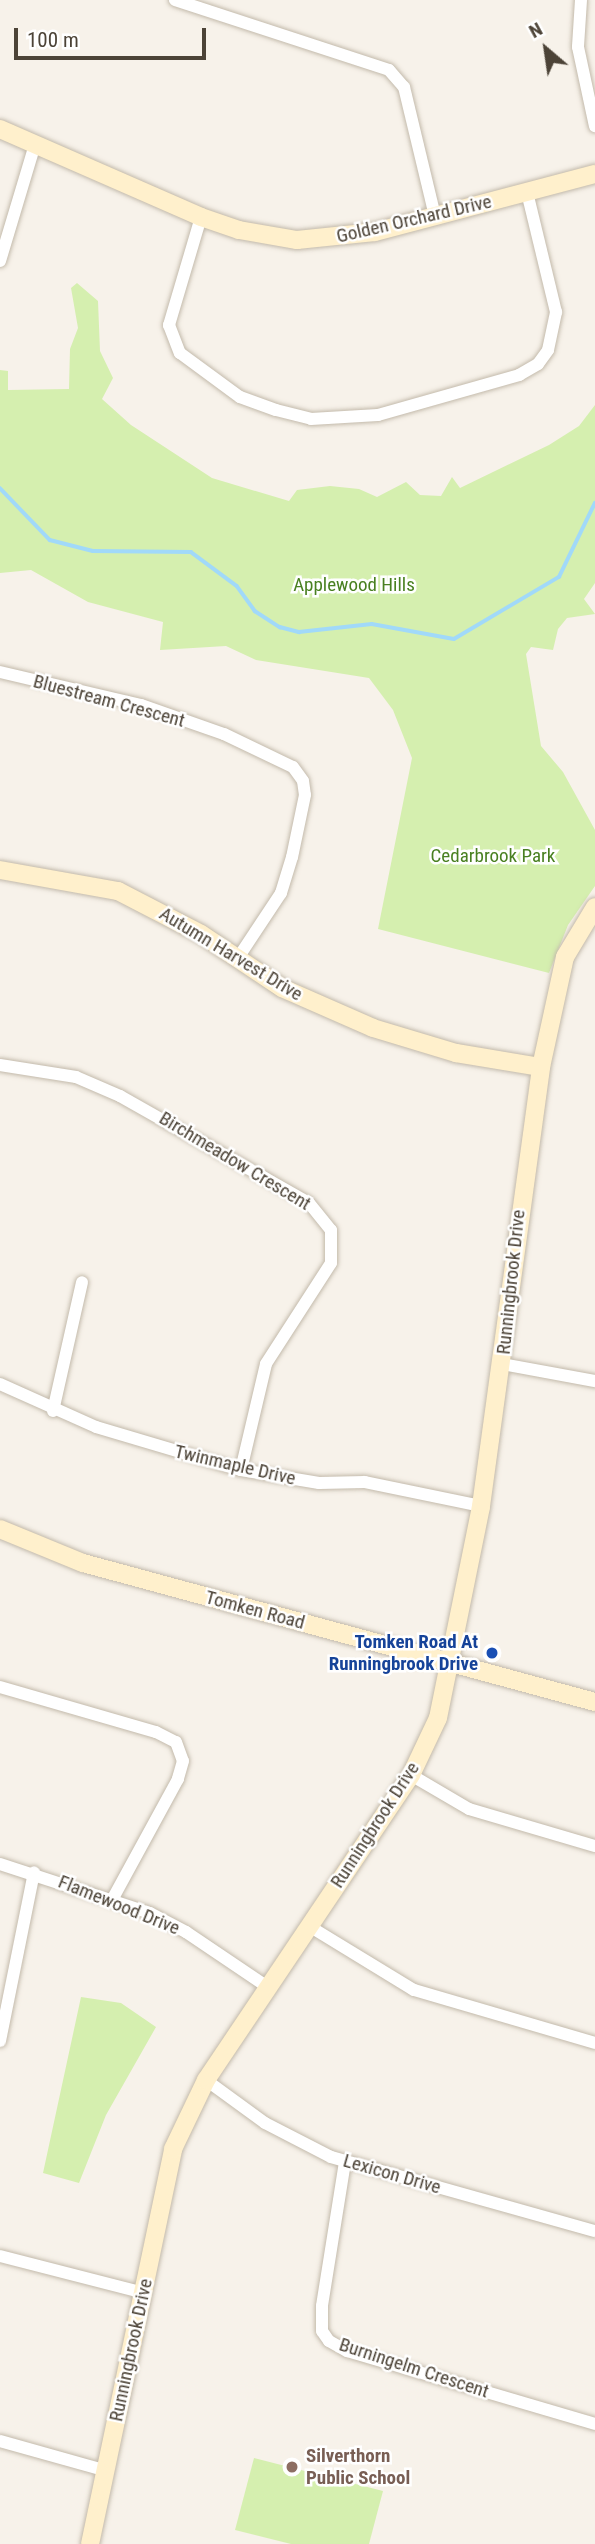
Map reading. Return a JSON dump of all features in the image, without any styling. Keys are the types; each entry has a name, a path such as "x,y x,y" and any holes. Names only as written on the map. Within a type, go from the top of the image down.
{"street":[{"path":"175,0 389,70 404,87 435,216"},
{"path":"581,0 578,47 595,126"},
{"name":"Golden Orchard Drive","path":"0,129 201,218 239,230 297,240 356,235 595,174"},
{"path":"0,261 36,144"},
{"path":"201,218 169,325 180,353 240,397 276,410 311,419 378,415 519,374 538,363 548,350 556,312 527,192"},
{"name":"Bluestream Crescent","path":"0,672 141,705 224,734 293,766 303,781 305,795 292,857 281,893 238,958"},
{"name":"Autumn Harvest Drive","path":"0,870 118,891 238,958 282,988 373,1028 456,1053 541,1067"},
{"name":"Runningbrook Drive","path":"90,2544 104,2470 145,2293 173,2149 206,2080 266,1986 411,1775 438,1718 481,1506 502,1364 518,1210 541,1067 565,957 595,907"},
{"name":"Birchmeadow Crescent","path":"0,1065 76,1077 120,1096 309,1203 331,1230 331,1263 266,1364 242,1470"},
{"path":"53,1411 82,1282"},
{"path":"502,1364 595,1381"},
{"name":"Twinmaple Drive","path":"0,1384 53,1411 242,1470 308,1482 365,1482 481,1506"},
{"name":"Tomken Road","path":"0,1529 83,1563 595,1702"},
{"path":"0,1687 156,1732 176,1742 183,1761 178,1779 113,1898"},
{"path":"411,1775 469,1810 595,1846"},
{"name":"Flamewood Drive","path":"0,1864 34,1872 113,1898 187,1932 266,1986"},
{"path":"0,2041 34,1872"},
{"path":"309,1926 414,1990 595,2043"},
{"name":"Lexicon Drive","path":"206,2080 277,2130 345,2162 595,2231"},
{"name":"Burningelm Crescent","path":"345,2162 322,2306 322,2331 329,2341 347,2351 595,2424"},
{"path":"0,2256 145,2293"},
{"path":"0,2441 104,2470"}],"green space":[{"name":"Applewood Hills","path":"77,283 98,301 100,351 113,378 102,399 131,425 212,478 289,501 297,490 330,486 359,489 377,497 406,482 420,495 441,496 452,477 460,488 549,445 579,426 595,405 595,583 584,599 595,614 567,618 558,629 553,650 531,647 526,654 541,746 563,772 595,830 595,886 568,925 549,973 378,929 412,758 393,710 369,678 256,660 226,646 160,650 163,622 88,602 31,570 0,573 0,370 8,371 8,390 69,389 70,349 78,328 71,288"},
{"path":"81,1997 121,2003 156,2027 106,2115 79,2183 43,2173"},
{"path":"254,2458 383,2491 369,2544 291,2544 235,2530"}],"waterway":[{"path":"0,488 50,540 93,551 191,552 237,586 255,611 280,627 299,632 372,624 454,639 559,577 595,503"}],"place":[{"name":"Tomken Road At Runningbrook Drive","path":"492,1653"},
{"name":"Silverthorn Public School","path":"292,2467"}],"park label":[{"name":"Cedarbrook Park","path":"493,856"}]}
